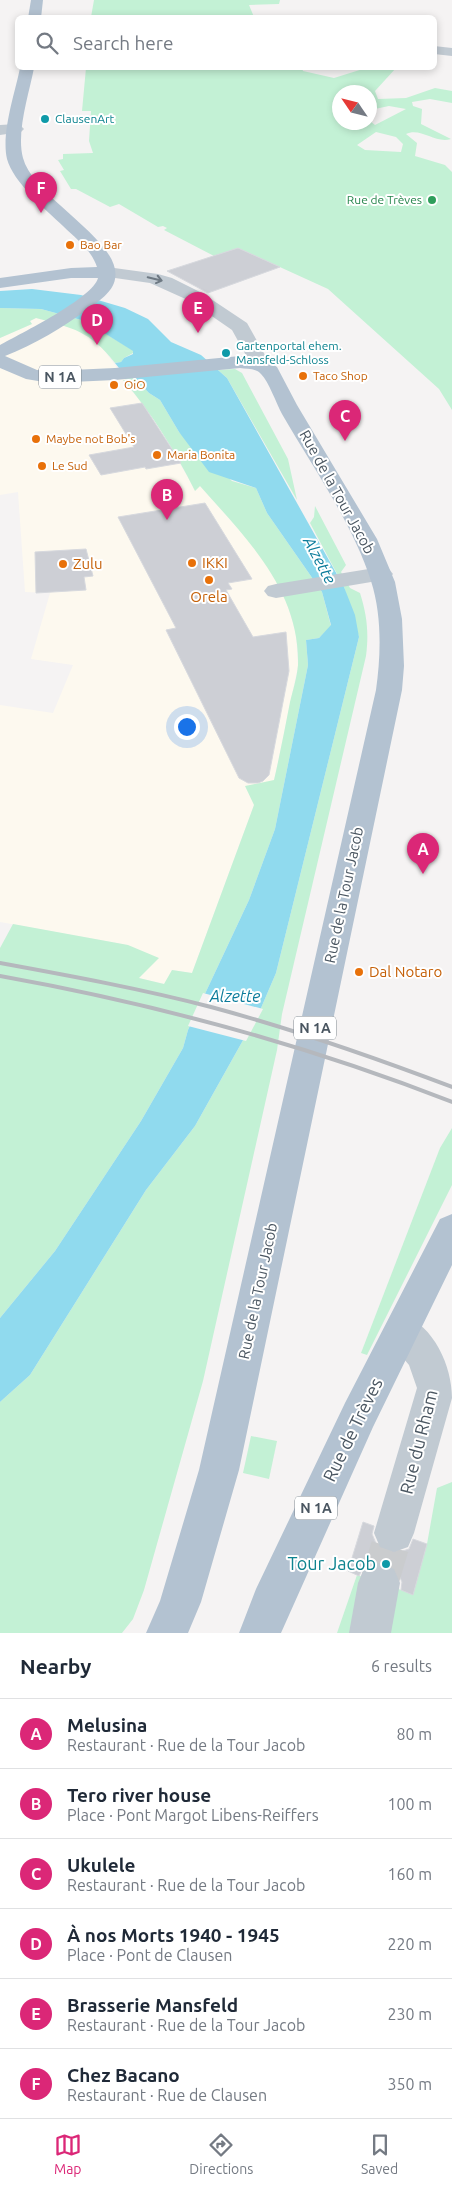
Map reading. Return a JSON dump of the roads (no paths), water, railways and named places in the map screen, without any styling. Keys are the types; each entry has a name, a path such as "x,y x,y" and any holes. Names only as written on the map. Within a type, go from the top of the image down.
{"main road":[{"path":"34,15 37,0"},
{"path":"0,352 51,324 92,297 105,284 107,272 104,260 97,249 31,184 17,166 8,129 26,70"},
{"path":"0,282 71,273 107,272"},
{"name":"N 1A","path":"0,361 32,375 68,376 122,374 240,362 260,364"},
{"name":"Rue de la Tour Jacob","path":"167,1633 180,1602 219,1470 389,690 392,666 390,619 381,574 366,540 287,405 270,371 260,364"},
{"name":"Rue de Trèves","path":"260,1633 271,1604 343,1451 452,1229"}],"street":[{"path":"437,50 452,52"},
{"name":"Rue de la Tour Jacob","path":"107,272 152,278 166,282 196,297 240,327 260,364"},
{"path":"276,591 381,574"},
{"name":"Rue du Rham","path":"394,1533 436,1388 424,1356 402,1330"},
{"path":"370,1633 379,1582"}],"water":[{"name":"Alzette","path":"32,289 81,295 125,308 148,319 171,342 201,355 227,378 344,587 355,615 359,637 276,973 261,1008 195,1126 146,1190 30,1375 0,1402 0,1318 55,1251 141,1121 183,1048 188,1030 249,900 275,829 308,665 306,640 319,638 331,625 322,592 267,513 256,488 209,472 179,432 160,400 149,393 129,371 119,368 115,363 121,362 124,358 133,354 133,351 85,321 41,309 0,308 0,291"}],"tunnel":[{"path":"379,1583 394,1533"}],"railway":[{"path":"0,963 133,989 211,1007 333,1044 452,1087"},
{"path":"0,976 116,999 229,1028 341,1062 452,1102"}],"place":[{"name":"ClausenArt","path":"45,119"},
{"name":"Rue de Trèves","path":"432,200"},
{"name":"Chez Bacano","path":"41,213"},
{"name":"Bao Bar","path":"70,245"},
{"name":"Brasserie Mansfeld","path":"198,333"},
{"name":"À nos Morts 1940 - 1945","path":"97,345"},
{"name":"Gartenportal ehem. Mansfeld-Schloss","path":"226,353"},
{"name":"Taco Shop","path":"303,376"},
{"name":"OiO","path":"114,385"},
{"name":"Maybe not Bob's","path":"36,439"},
{"name":"Ukulele","path":"345,441"},
{"name":"Maria Bonita","path":"157,455"},
{"name":"Le Sud","path":"42,466"},
{"name":"Tero river house","path":"167,520"},
{"name":"IKKI","path":"192,563"},
{"name":"Zulu","path":"63,564"},
{"name":"Orela","path":"209,580"},
{"name":"Melusina","path":"423,874"},
{"name":"Dal Notaro","path":"359,972"},
{"name":"Tour Jacob","path":"386,1564"}]}
